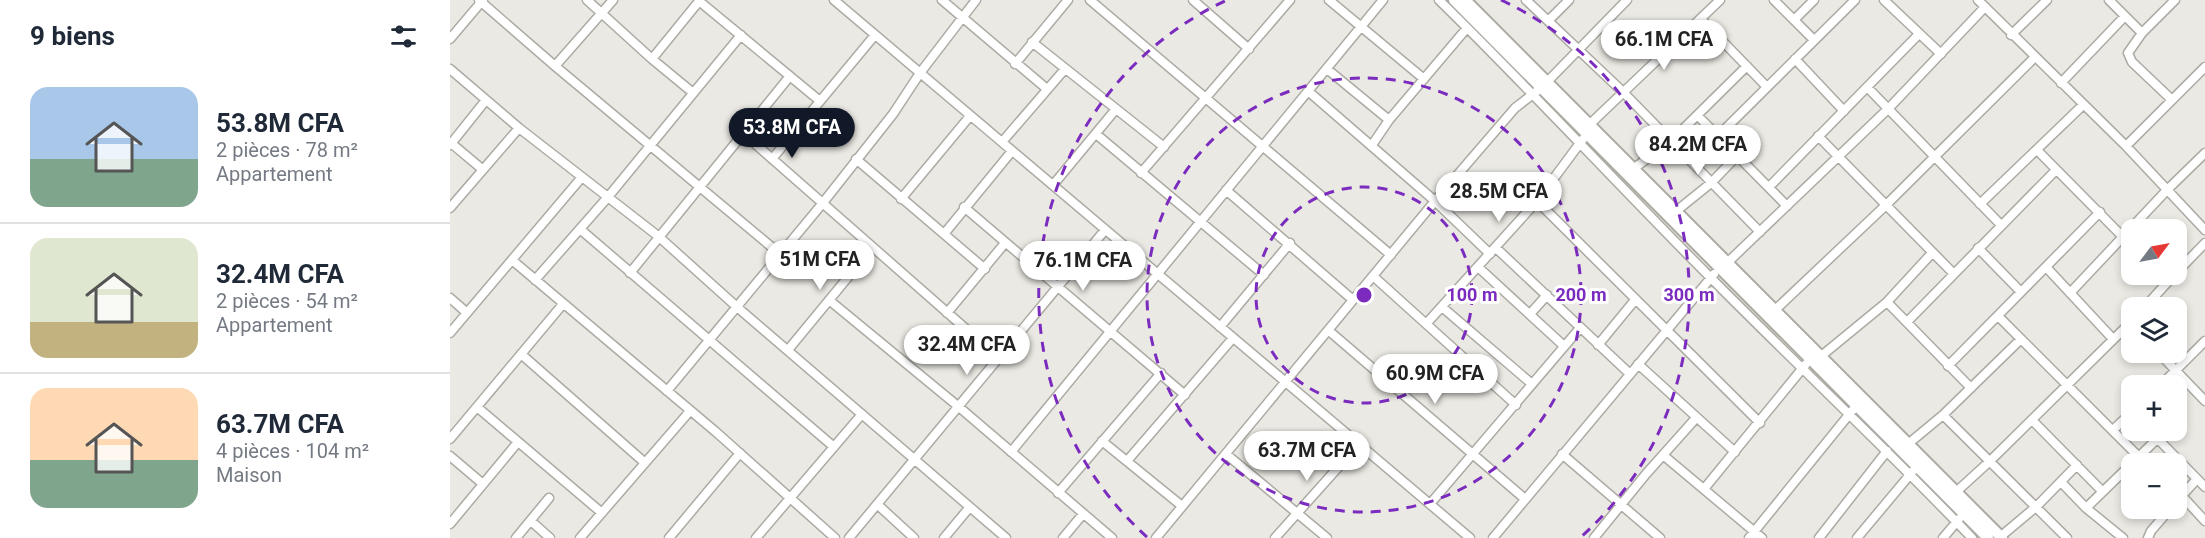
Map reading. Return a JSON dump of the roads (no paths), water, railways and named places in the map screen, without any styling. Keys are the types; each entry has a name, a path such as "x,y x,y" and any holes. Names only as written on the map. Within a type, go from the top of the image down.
{"main road":[{"path":"1464,2 1540,88 1585,134 1723,265 1775,310 1811,361 1908,444 2001,537"},
{"path":"1585,134 1633,169 1811,361 1856,406 1913,471 1960,518 1988,538"}],"street":[{"path":"587,0 692,92"},
{"path":"555,66 613,0"},
{"path":"834,0 1470,538"},
{"path":"942,0 1047,89"},
{"path":"667,391 822,204 898,107 920,73 976,0"},
{"path":"1016,64 1068,0"},
{"path":"1090,0 1391,255"},
{"path":"1193,0 1203,3 1249,49"},
{"path":"1141,173 1290,0"},
{"path":"1329,0 1424,79"},
{"path":"1011,452 1383,0"},
{"path":"1439,0 1467,28 1540,88 1585,134 1711,278 1811,361 1848,415 1887,451 1913,471 1857,538"},
{"path":"1526,0 1622,91 1760,232"},
{"path":"1548,21 1569,0"},
{"path":"1162,536 1182,507 1285,382 1515,108 1540,88 1628,0"},
{"path":"1426,324 1537,201 1585,134 1622,91 1720,0"},
{"path":"1774,0 1814,40"},
{"path":"1794,20 1814,0"},
{"path":"1718,136 1855,0"},
{"path":"1884,0 1941,54"},
{"path":"1978,0 2034,58 2126,146 2205,230"},
{"path":"2011,35 2047,0"},
{"path":"2109,0 2142,33"},
{"path":"2171,99 2142,72 2128,53 2142,33 2175,0"},
{"path":"450,39 481,1 555,66 780,254"},
{"path":"652,59 699,1 820,101"},
{"path":"1493,538 1723,265 1889,108 1985,7"},
{"path":"2061,83 2125,16"},
{"path":"1701,19 1766,86"},
{"path":"1372,145 1389,120 1467,28"},
{"path":"772,159 875,34"},
{"path":"1768,187 1919,34"},
{"path":"535,280 608,196 741,35"},
{"path":"1032,42 1164,147"},
{"path":"1775,310 1885,206 2034,58"},
{"path":"1795,59 1844,111"},
{"path":"1633,169 1671,141 1747,66"},
{"path":"2126,146 2205,67"},
{"path":"450,69 519,128 658,236 736,307 1006,538"},
{"path":"1002,142 1065,69"},
{"path":"1327,69 1389,120"},
{"path":"630,273 790,76"},
{"path":"1867,87 2001,225"},
{"path":"1308,91 1547,296 1630,374"},
{"path":"482,169 451,144 486,100"},
{"path":"1980,204 2083,105"},
{"path":"1053,185 1116,109"},
{"path":"901,199 970,116"},
{"path":"1698,116 1787,206"},
{"path":"451,207 519,128"},
{"path":"744,134 999,358"},
{"path":"1096,134 1264,275"},
{"path":"1818,136 1953,273"},
{"path":"2037,150 2121,235"},
{"path":"944,234 1012,151"},
{"path":"2139,219 2205,153"},
{"path":"1674,212 1711,183 1737,156"},
{"path":"856,159 985,269"},
{"path":"1907,322 2056,170"},
{"path":"450,333 582,177"},
{"path":"1227,190 1353,300"},
{"path":"1537,201 1760,423"},
{"path":"964,207 1185,395"},
{"path":"1948,366 2100,212"},
{"path":"580,229 834,447"},
{"path":"849,538 1105,230"},
{"path":"2070,292 2121,237"},
{"path":"947,313 1005,243"},
{"path":"1220,327 1290,243"},
{"path":"2187,262 2205,243"},
{"path":"788,350 872,248"},
{"path":"1978,248 2021,292"},
{"path":"1704,489 1811,361 1887,302 1932,253"},
{"path":"512,260 740,453 835,538"},
{"path":"1478,267 1564,346"},
{"path":"2046,267 2113,339"},
{"path":"1373,276 1516,405"},
{"path":"2154,297 2166,285"},
{"path":"1530,314 1547,296"},
{"path":"450,298 466,312"},
{"path":"829,300 959,406 1112,538"},
{"path":"1598,345 1635,300"},
{"path":"1887,302 1971,388"},
{"path":"450,439 563,304"},
{"path":"1442,307 1532,384"},
{"path":"1998,316 2135,453"},
{"path":"1430,504 1580,328"},
{"path":"1328,330 1526,499"},
{"path":"1956,492 2121,331"},
{"path":"1127,461 1233,338"},
{"path":"1908,444 1943,415 2021,339"},
{"path":"2172,375 2204,344"},
{"path":"521,354 644,462"},
{"path":"2168,363 2205,401"},
{"path":"1638,364 1735,452"},
{"path":"1058,493 1161,373"},
{"path":"1752,535 1856,406"},
{"path":"477,408 602,513"},
{"path":"580,538 690,411"},
{"path":"756,538 862,414"},
{"path":"1943,415 2067,538"},
{"path":"1594,538 1695,418"},
{"path":"2032,420 2102,492"},
{"path":"2113,430 2121,422"},
{"path":"1102,441 1182,507"},
{"path":"2141,453 2155,441"},
{"path":"2159,441 2205,487"},
{"path":"450,524 518,442"},
{"path":"1275,538 1359,444"},
{"path":"1819,538 1887,451"},
{"path":"669,538 740,453"},
{"path":"1226,454 1327,538"},
{"path":"1562,454 1660,538"},
{"path":"1663,455 1704,489 1752,535 1762,538"},
{"path":"450,456 483,484"},
{"path":"2001,537 2037,506 2077,465"},
{"path":"2086,508 2121,473"},
{"path":"2187,490 2197,478"},
{"path":"2061,482 2086,508 2123,538"},
{"path":"516,538 549,498"},
{"path":"878,505 914,538"},
{"path":"2187,505 2204,519"},
{"path":"944,538 969,508"},
{"path":"1063,538 1083,514"},
{"path":"1943,538 1960,518 1972,538"},
{"path":"2148,538 2161,519"},
{"path":"531,521 550,538"}]}
